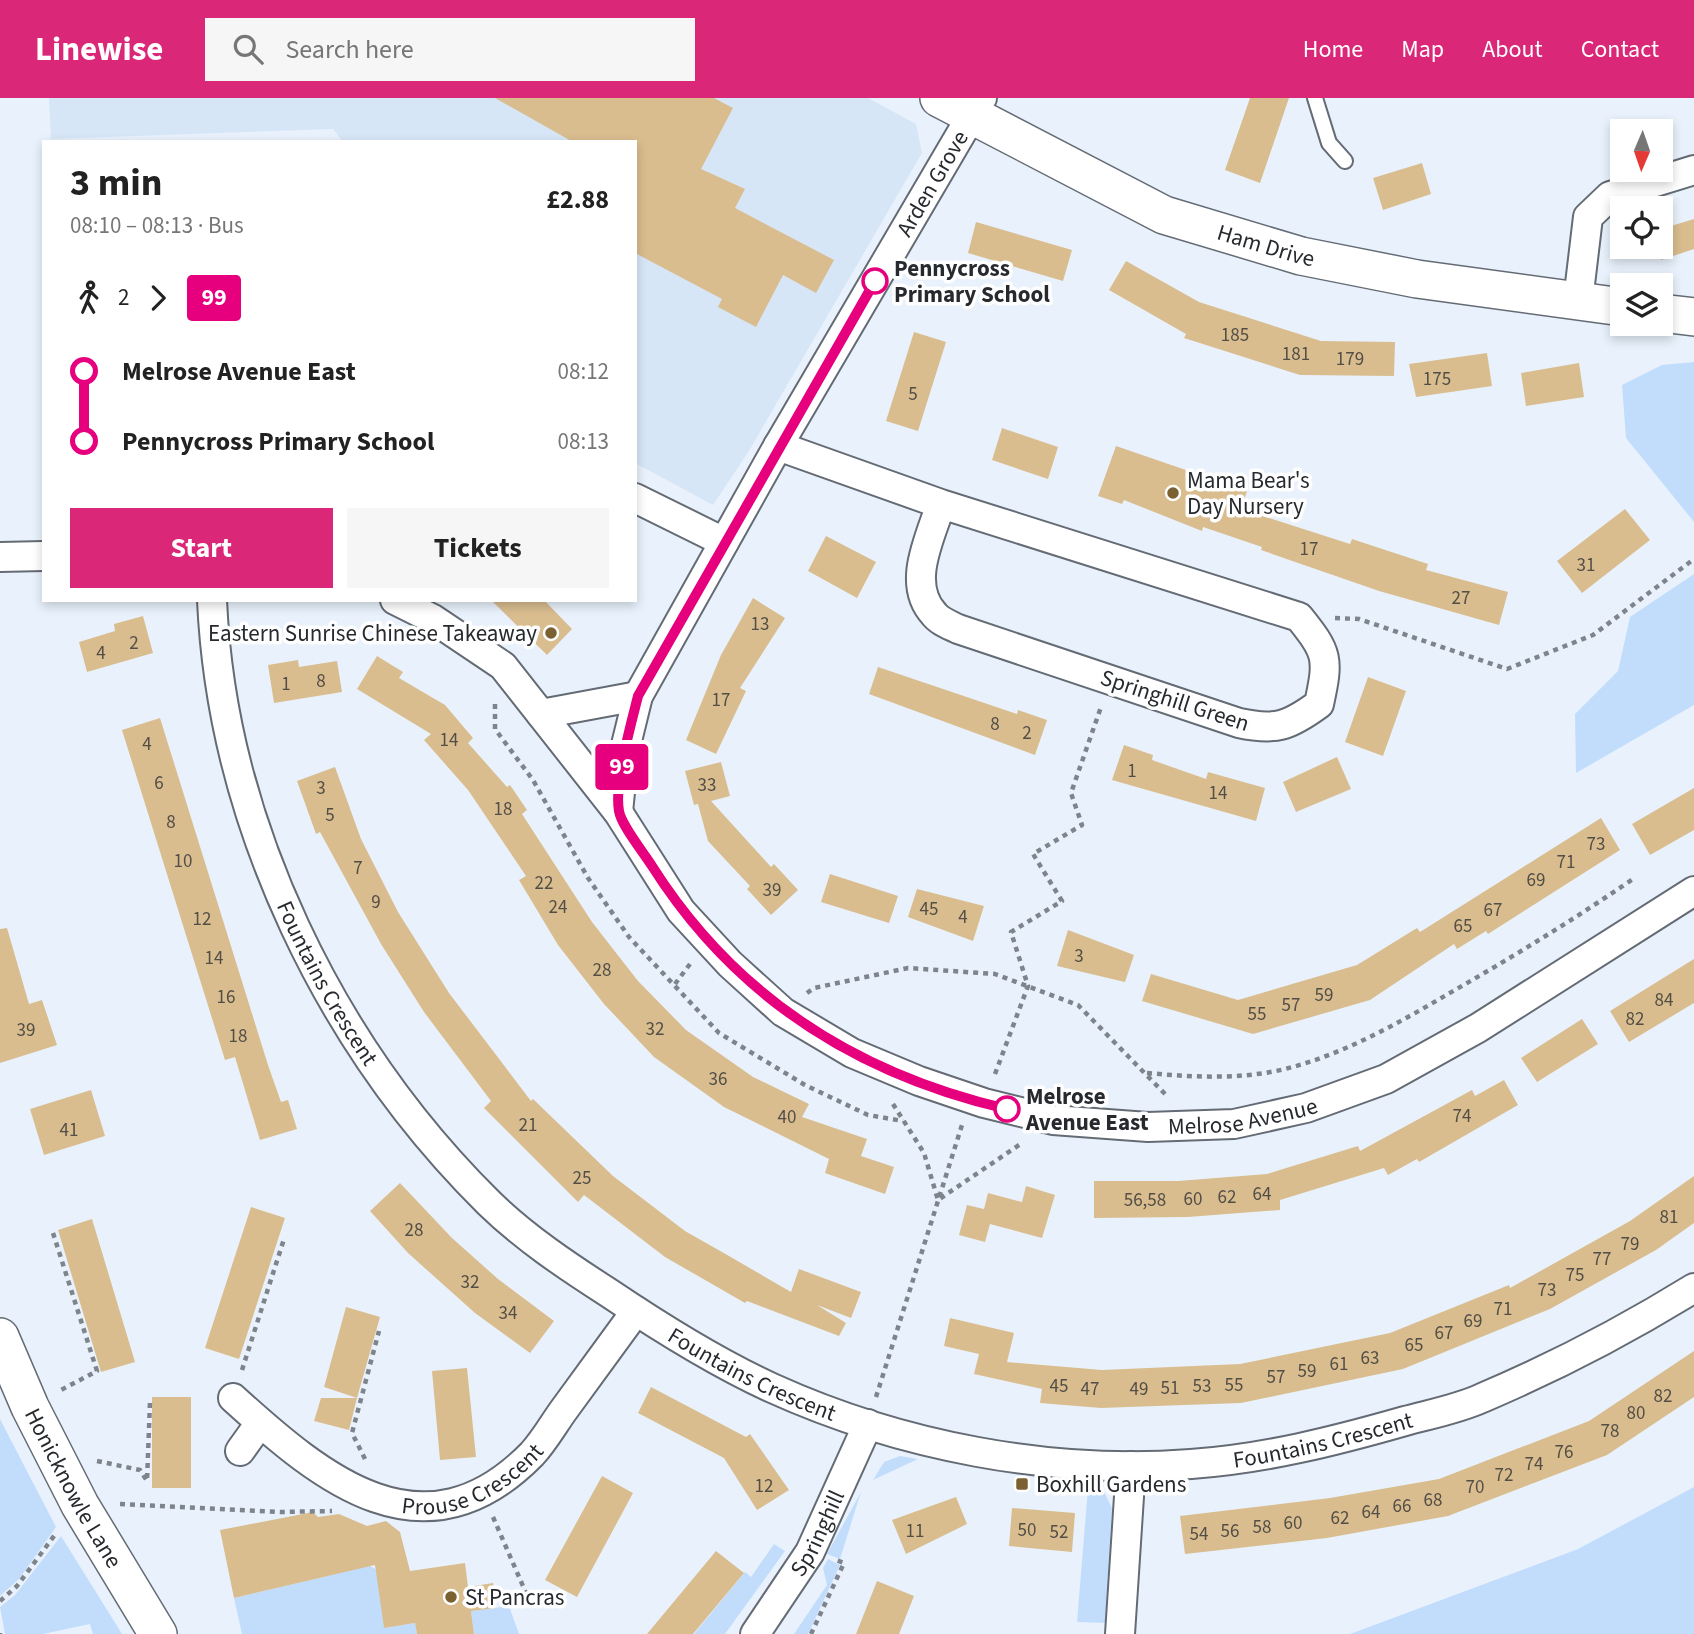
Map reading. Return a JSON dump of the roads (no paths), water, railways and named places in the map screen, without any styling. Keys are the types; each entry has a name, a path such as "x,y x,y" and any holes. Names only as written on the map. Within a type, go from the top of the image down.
{"street":[{"name":"Ham Drive","path":"939,98 977,107 1164,215 1301,256 1416,279 1610,305"},
{"name":"Arden Grove","path":"618,812 624,753 638,696 778,446 977,107"},
{"path":"1578,301 1588,217 1610,196 1694,170"},
{"path":"1673,314 1694,317"},
{"path":"778,446 941,504"},
{"path":"637,499 724,542"},
{"name":"Springhill Green","path":"941,504 1299,617 1323,647 1326,673 1319,704 1296,721 1268,729 1239,723 958,629 934,615 919,589 925,555 941,504"},
{"path":"0,557 42,556"},
{"name":"Fountains Crescent","path":"212,602 223,692 239,770 269,868 319,975 367,1052 423,1129 490,1204 553,1256 636,1311 700,1352 774,1389 868,1424 965,1448 1052,1461 1131,1466 1189,1465 1254,1457 1354,1436 1477,1401 1581,1353 1694,1288"},
{"name":"Melrose Avenue","path":"399,602 433,619 503,666 618,812 681,911 730,964 783,1012 852,1054 977,1101 1053,1120 1148,1127 1234,1124 1306,1108 1386,1079 1478,1028 1694,891"},
{"path":"541,714 638,696"},
{"name":"Prouse Crescent","path":"233,1398 260,1423 349,1489 387,1504 441,1507 482,1490 532,1454 636,1311"},
{"name":"Honicknowle Lane","path":"0,1338 30,1407 80,1505 158,1634"},
{"path":"240,1451 260,1423"},
{"name":"Springhill","path":"755,1634 810,1552 868,1424"},
{"path":"1120,1634 1131,1466"}],"lane":[{"path":"1315,98 1329,143 1345,161"}],"place":[{"name":"Pennycross Primary School","path":"875,281"},
{"name":"Mama Bear's Day Nursery","path":"1173,493"},
{"name":"Eastern Sunrise Chinese Takeaway","path":"551,633"},
{"name":"Melrose Avenue East","path":"1007,1109"},
{"name":"Boxhill Gardens","path":"1022,1484"},
{"name":"St Pancras","path":"451,1597"}]}
